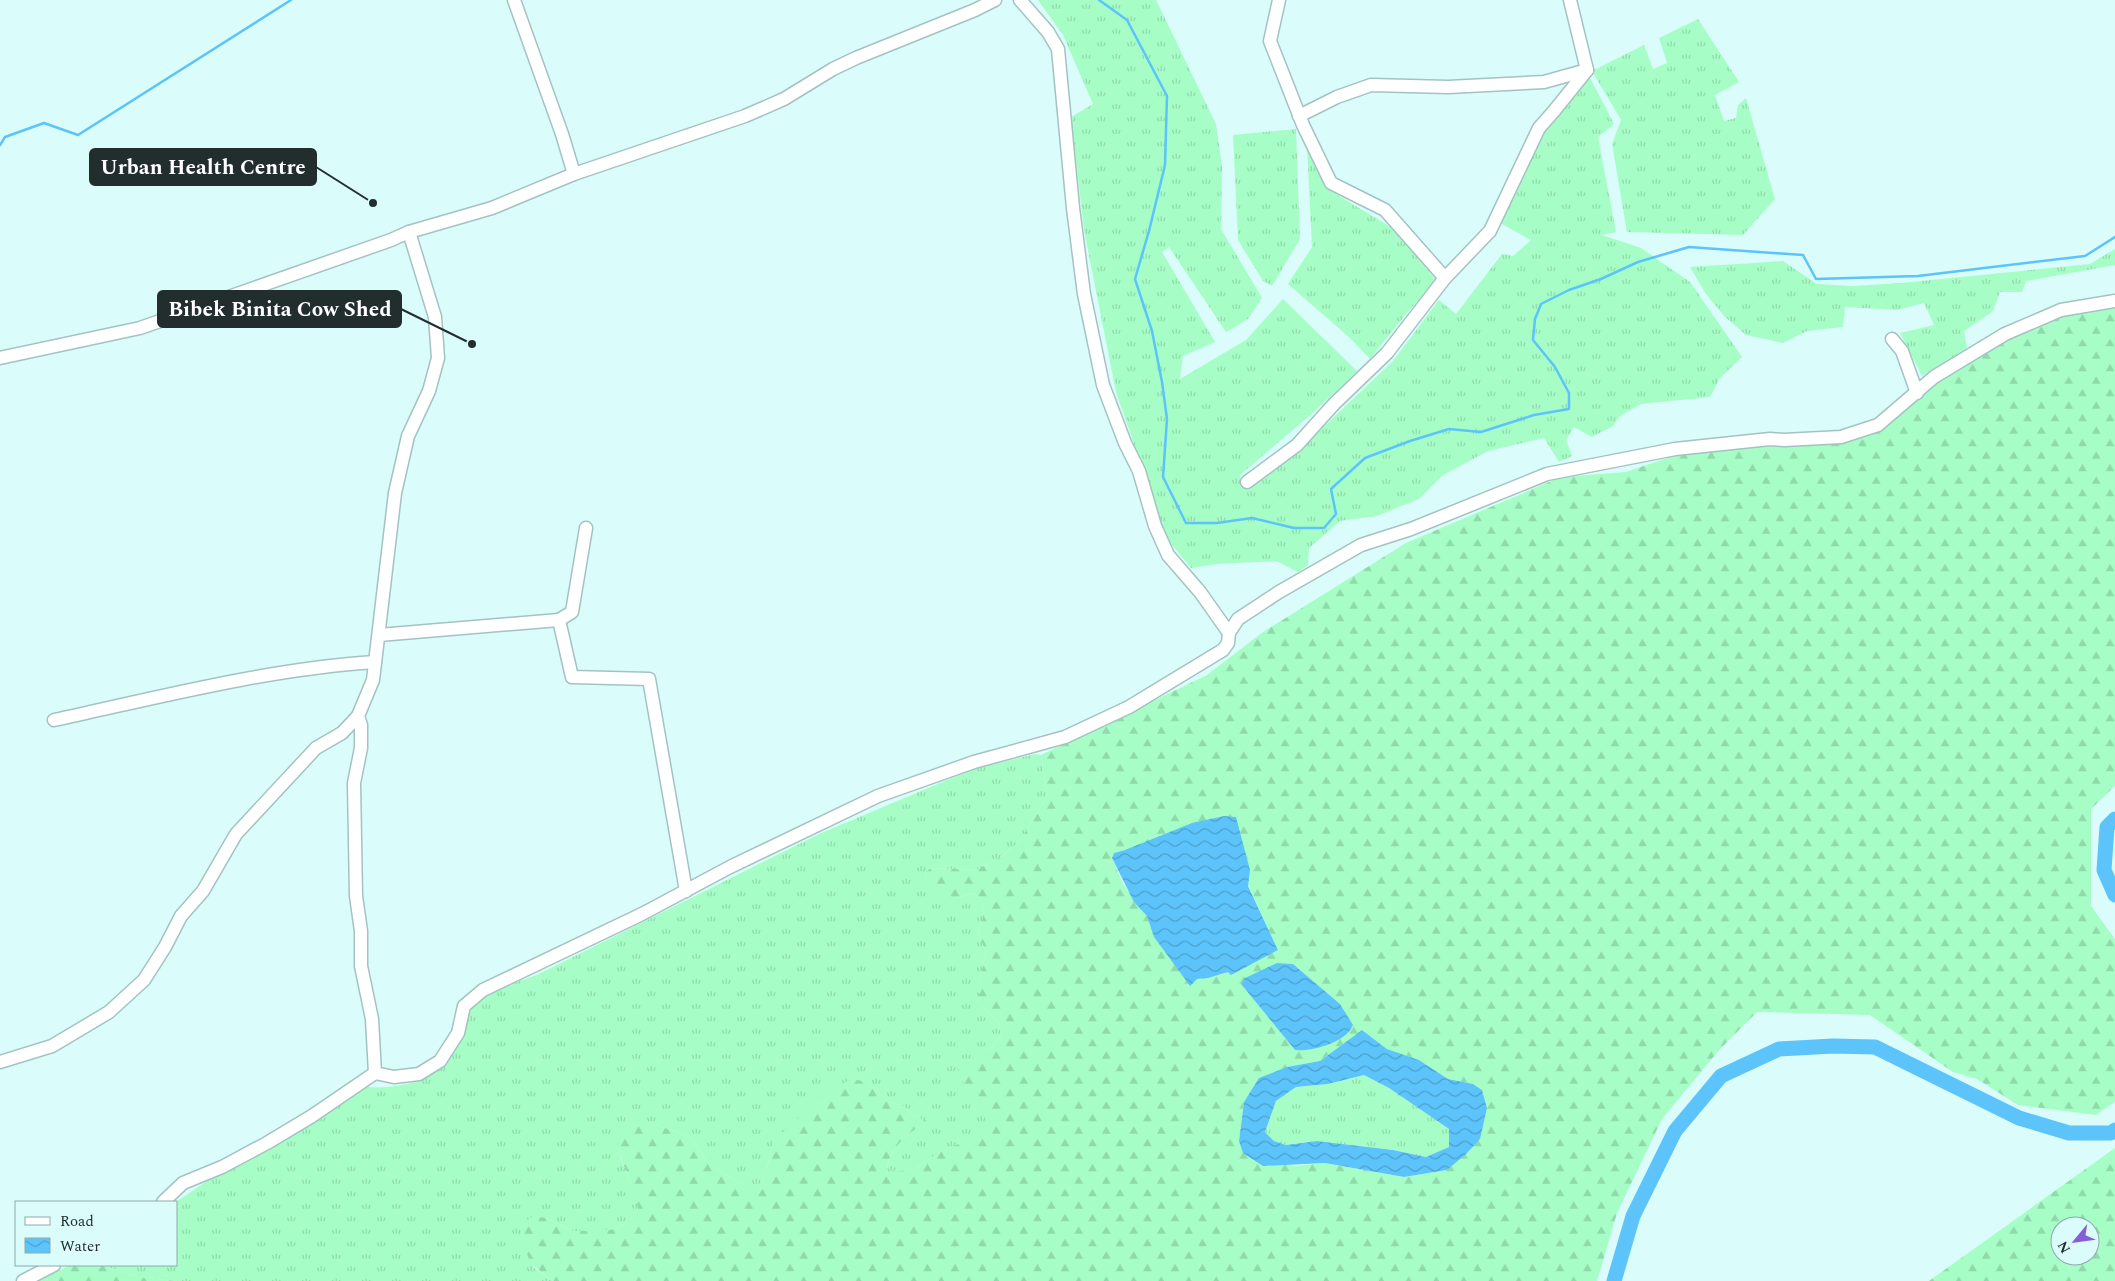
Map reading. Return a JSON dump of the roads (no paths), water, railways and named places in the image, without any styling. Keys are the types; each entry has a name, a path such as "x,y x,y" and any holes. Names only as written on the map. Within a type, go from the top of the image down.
{"street":[{"path":"514,0 562,134 574,174"},
{"path":"0,358 140,328 409,232 492,208 574,174 745,116 784,99 856,58 996,0"},
{"path":"164,1201 183,1183 222,1167 267,1143 312,1116 375,1073 394,1077 419,1074 440,1061 458,1033 464,1006 483,990 642,914 730,867 878,796 974,762 1065,737 1129,707 1223,650 1228,643 1228,633 1200,592 1168,555 1155,526 1139,471 1125,443 1104,385 1084,294 1071,190 1058,49 1048,32 1020,0"},
{"path":"1279,0 1270,41 1299,116 1331,183 1385,210 1445,278"},
{"path":"1570,0 1587,70"},
{"path":"1299,116 1337,97 1372,86 1448,87 1544,82 1587,70"},
{"path":"1247,482 1297,445 1334,404 1386,353 1445,278 1490,231 1538,128 1587,70"},
{"path":"0,1062 52,1046 108,1012 144,980 165,947 181,916 203,891 236,834 316,748 342,733 358,716 373,680 376,662 395,493 408,436 430,392 438,358 435,317 409,232"},
{"path":"1228,633 1238,619 1279,592 1362,545 1412,529 1548,474 1675,449 1770,438 1784,440 1840,437 1878,425 1934,377 2004,334 2061,310 2115,301"},
{"path":"1892,339 1902,350 1917,392"},
{"path":"379,635 559,620 572,612 586,528"},
{"path":"559,620 572,677 649,679 686,890"},
{"path":"54,720 225,683 332,665 376,662"},
{"path":"358,716 361,726 361,748 354,783 356,887 361,930 361,966 372,1020 375,1073"},
{"path":"24,1281 52,1266"}],"water":[{"path":"1224,816 1236,817 1250,870 1248,886 1278,950 1231,975 1228,972 1197,979 1190,986 1154,937 1147,916 1134,902 1112,858 1114,853 1192,823"},
{"path":"1277,963 1293,964 1340,1004 1353,1025 1344,1036 1328,1045 1295,1050 1241,984 1245,978"},
{"path":"1362,1030 1387,1049 1419,1060 1448,1079 1473,1084 1482,1090 1487,1108 1480,1139 1447,1170 1404,1177 1325,1163 1263,1166 1243,1153 1239,1141 1244,1102 1259,1078 1287,1067 1320,1061","holes":["1364,1075 1389,1088 1449,1129 1449,1147 1426,1157 1393,1150 1317,1141 1286,1145 1274,1141 1265,1132 1276,1101 1296,1087 1328,1084"]}],"waterway":[{"path":"0,145 5,137 44,123 78,135 291,0"},
{"path":"1099,0 1127,20 1167,96 1165,165 1135,279 1152,331 1162,382 1167,419 1163,477 1186,523 1217,523 1252,518 1294,528 1324,528 1336,514 1331,489 1365,458 1449,429 1481,432 1534,415 1569,409 1569,393 1555,367 1533,340 1535,319 1541,304 1569,290 1601,279 1638,262 1689,247 1803,255 1816,279 1918,276 2085,256 2115,237"},
{"path":"2115,819 2107,827 2104,870 2115,895"},
{"path":"1614,1281 1633,1216 1675,1131 1721,1076 1779,1049 1833,1046 1875,1047 2019,1118 2069,1133 2111,1133 2115,1130"}],"place":[{"name":"Urban Health Centre","path":"373,203"},
{"name":"Bibek Binita Cow Shed","path":"472,344"}]}
